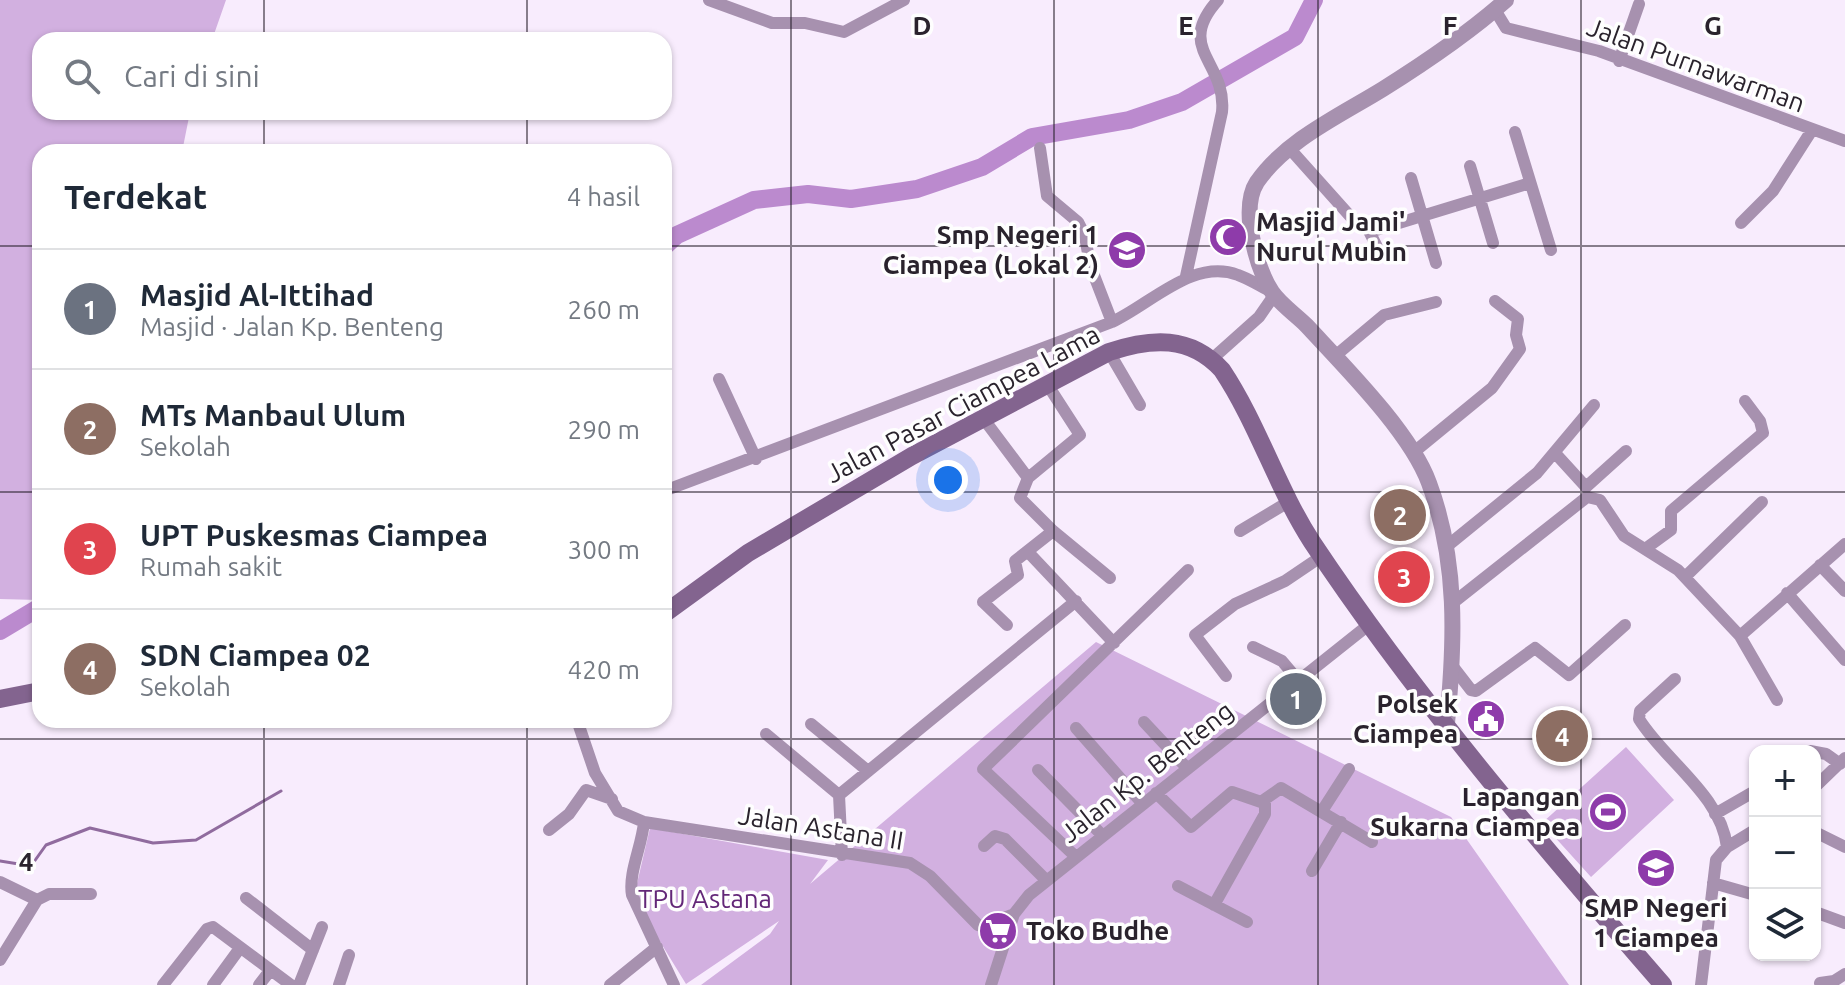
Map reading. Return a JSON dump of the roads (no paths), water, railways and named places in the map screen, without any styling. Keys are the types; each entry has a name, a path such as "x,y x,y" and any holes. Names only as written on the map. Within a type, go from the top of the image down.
{"main road":[{"name":"Jalan Pasar Ciampea Lama","path":"672,608 748,553 912,456 1049,387 1109,352 1140,342 1189,345 1212,359 1234,388 1290,501 1322,556 1371,623 1447,723 1663,985"},
{"path":"0,699 32,693"}],"street":[{"path":"709,0 772,23 805,23 844,32 904,0"},
{"path":"1186,276 1222,96 1199,33 1202,17 1218,0"},
{"path":"1619,61 1639,4"},
{"path":"1274,293 1256,250 1249,205 1256,184 1290,149 1404,76 1500,5"},
{"name":"Jalan Purnawarman","path":"1500,5 1506,28 1580,45 1845,141"},
{"path":"1741,223 1773,191 1812,130"},
{"path":"1515,132 1551,250"},
{"path":"1040,148 1047,196 1078,222 1112,322"},
{"path":"1290,149 1358,225 1376,230 1530,183"},
{"path":"1470,166 1493,243"},
{"path":"1411,178 1436,263"},
{"path":"1367,227 1381,255"},
{"path":"672,488 1112,322 1153,301 1186,276 1224,272 1238,274 1274,293 1335,356 1414,452 1430,485 1446,547 1454,602 1454,668 1447,723"},
{"path":"1212,359 1259,317 1274,293"},
{"path":"1414,452 1492,388 1520,349 1516,335 1518,319 1495,301"},
{"path":"1335,356 1384,315 1436,302"},
{"path":"1109,352 1140,405"},
{"path":"719,379 756,459"},
{"path":"1049,387 1084,432 1028,478 1020,498 1053,531 1110,578"},
{"path":"1645,549 1671,530 1671,511 1763,433 1764,427 1745,401"},
{"path":"1446,547 1537,473 1594,405"},
{"path":"983,418 1028,478"},
{"path":"1555,453 1586,487 1626,451"},
{"path":"1454,602 1587,497 1600,500 1624,536 1665,560 1685,577 1740,636 1777,700"},
{"path":"1240,531 1290,501"},
{"path":"1685,577 1762,502"},
{"path":"1007,625 983,602 1018,575 1015,561 1053,531"},
{"path":"1740,636 1845,544"},
{"path":"1029,553 1114,643"},
{"path":"1226,676 1195,635 1235,604 1285,582 1322,556"},
{"path":"1820,565 1845,591"},
{"path":"1075,856 983,769 1188,570"},
{"path":"1787,593 1845,660"},
{"path":"839,795 1076,601"},
{"name":"Jalan Kp. Benteng","path":"991,985 1014,914 1046,880 1371,623"},
{"path":"1454,668 1471,690 1476,691 1535,648 1569,675 1625,625"},
{"path":"1253,647 1282,661 1298,680"},
{"path":"1675,679 1640,711 1639,719 1715,814 1724,829 1727,847"},
{"path":"1144,722 1187,768"},
{"path":"811,724 868,771"},
{"path":"580,728 595,773 618,811 644,822 642,843 630,883 632,895 674,985"},
{"path":"1076,728 1142,803"},
{"path":"766,734 839,795 842,855"},
{"path":"1821,753 1842,761 1821,781"},
{"path":"1322,811 1349,769"},
{"path":"1038,770 1102,835"},
{"path":"1265,801 1281,788 1372,842"},
{"path":"549,830 569,814 586,790 612,799"},
{"path":"1156,793 1191,827 1232,792 1265,801"},
{"path":"1715,814 1749,794"},
{"path":"1214,905 1265,814 1265,801"},
{"name":"Jalan Astana II","path":"644,822 842,855 871,855 922,869 978,925 983,926 1014,914"},
{"path":"1312,871 1341,822"},
{"path":"1701,985 1716,860 1727,847 1749,834"},
{"path":"1821,835 1845,847"},
{"path":"984,846 995,836 1005,839 1046,880"},
{"path":"0,882 37,900"},
{"path":"1713,883 1749,893"},
{"path":"1178,886 1247,922"},
{"path":"0,960 37,900 49,894 91,894"},
{"path":"246,898 313,950"},
{"path":"1821,914 1845,923"},
{"path":"163,985 207,929 213,927 269,972 291,985"},
{"path":"299,985 322,927"},
{"path":"610,985 657,947"},
{"path":"213,985 240,948"},
{"path":"339,985 349,955"},
{"path":"259,985 269,972"},
{"path":"1820,983 1845,974"}],"waterway":[{"path":"672,240 754,200 808,194 851,199 917,189 982,167 1032,137 1129,120 1182,102 1295,37 1314,0"},
{"path":"0,631 32,612"},
{"path":"0,861 31,866 46,845 90,828 153,843 196,840 281,791"}],"place":[{"name":"Masjid Jami' Nurul Mubin","path":"1228,237"},
{"name":"Smp Negeri 1 Ciampea (Lokal 2)","path":"1127,250"},
{"name":"MTs Manbaul Ulum","path":"1400,515"},
{"name":"UPT Puskesmas Ciampea","path":"1404,577"},
{"name":"Masjid Al-Ittihad","path":"1296,699"},
{"name":"Polsek Ciampea","path":"1486,719"},
{"name":"SDN Ciampea 02","path":"1562,736"},
{"name":"Lapangan Sukarna Ciampea","path":"1608,812"},
{"name":"SMP Negeri 1 Ciampea","path":"1656,868"},
{"name":"Toko Budhe","path":"998,931"}],"park label":[{"name":"TPU Astana","path":"705,899"}]}
